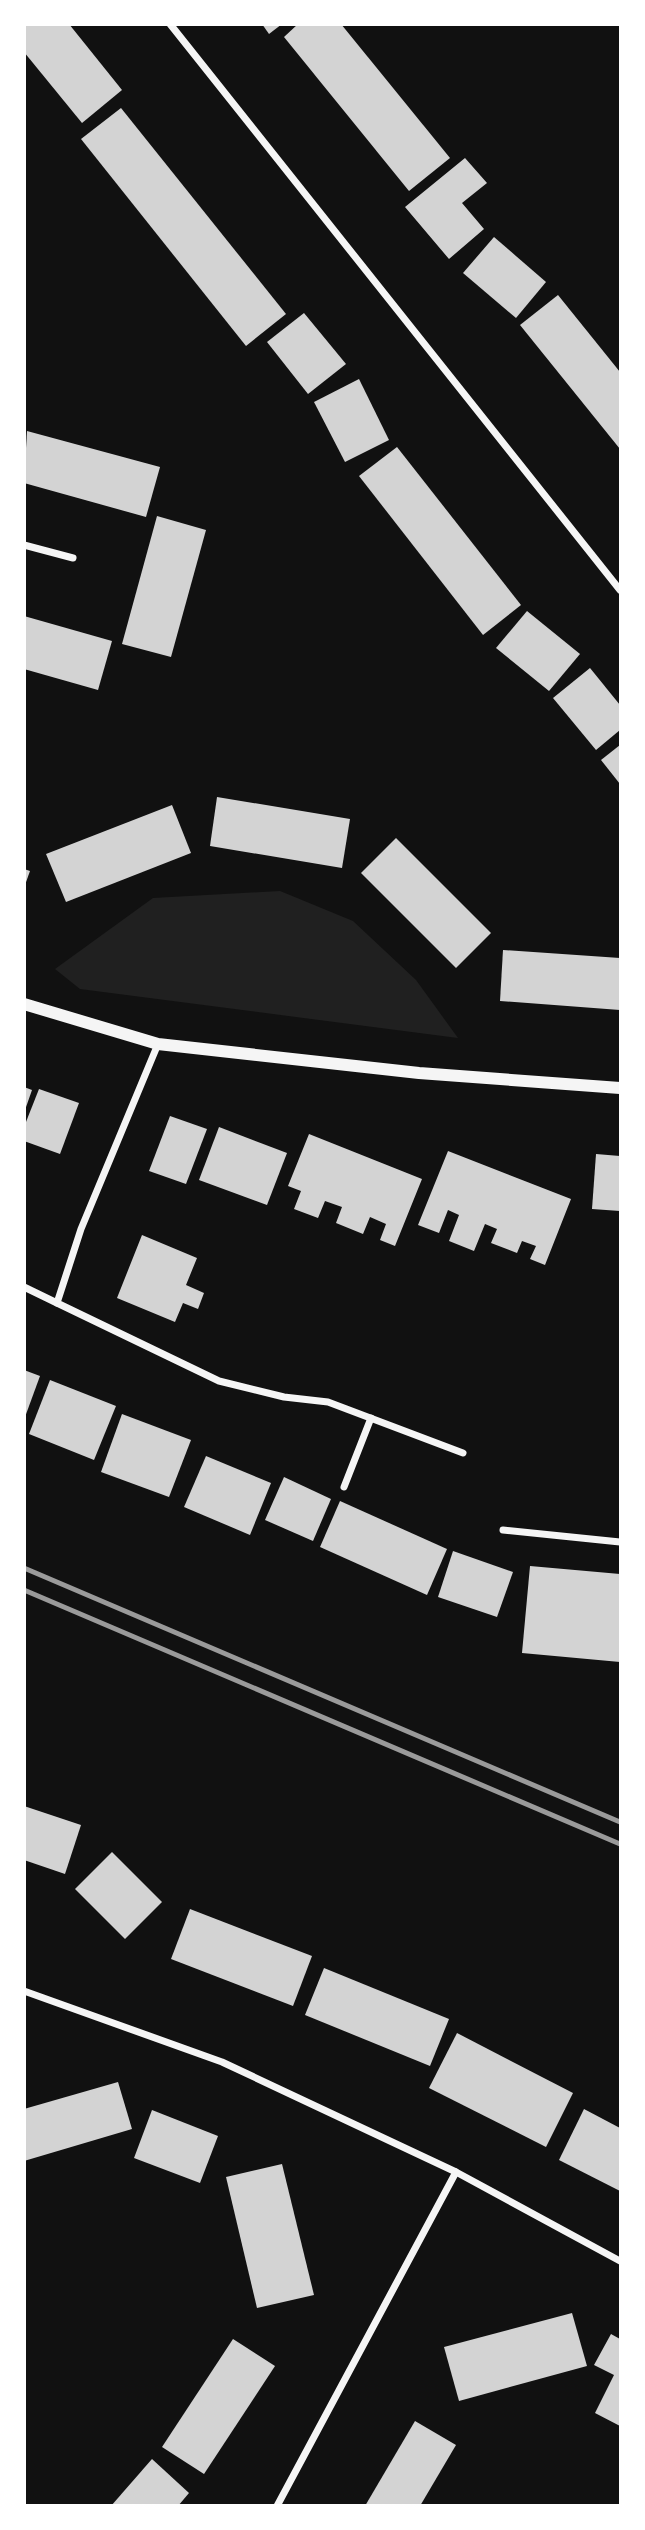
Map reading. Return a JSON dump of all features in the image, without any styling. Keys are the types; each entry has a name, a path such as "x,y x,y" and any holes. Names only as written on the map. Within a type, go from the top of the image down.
{"street":[{"path":"170,24 621,590"},
{"path":"24,545 73,558"},
{"path":"24,1004 158,1044 419,1073 621,1088"},
{"path":"57,1303 81,1229 158,1044"},
{"path":"24,1287 219,1381 284,1397 328,1402 463,1454"},
{"path":"344,1487 371,1418"},
{"path":"503,1530 621,1542"},
{"path":"24,1991 222,2062 456,2172 621,2261"},
{"path":"277,2505 456,2172"}],"shaded area":[{"path":"280,891 353,921 416,980 458,1038 80,989 55,969 153,898"}],"building":[{"path":"24,24 69,24 122,90 82,123 24,52"},
{"path":"262,24 282,24 269,34"},
{"path":"298,24 341,24 450,158 409,191 284,37"},
{"path":"121,108 286,314 246,346 81,139"},
{"path":"465,158 487,183 462,203 484,229 449,259 405,207"},
{"path":"494,237 546,282 516,318 463,273"},
{"path":"558,295 620,372 620,449 520,325"},
{"path":"304,313 346,364 308,394 267,342"},
{"path":"359,379 389,440 345,462 314,402"},
{"path":"27,431 160,467 146,517 24,483"},
{"path":"397,447 521,605 483,635 359,476"},
{"path":"157,516 206,530 171,657 122,644"},
{"path":"527,611 580,654 549,691 496,648"},
{"path":"24,616 112,641 98,690 24,669"},
{"path":"590,668 620,705 620,730 596,750 553,698"},
{"path":"620,745 620,784 601,760"},
{"path":"217,797 350,819 342,868 210,846"},
{"path":"172,805 191,853 66,902 46,854"},
{"path":"396,838 491,933 456,968 361,873"},
{"path":"24,869 30,871 25,885 24,885"},
{"path":"503,950 620,958 620,1010 500,1001"},
{"path":"24,1087 32,1090 25,1110 24,1110"},
{"path":"39,1089 79,1103 60,1154 24,1141 24,1127"},
{"path":"170,1116 207,1129 186,1184 149,1171"},
{"path":"219,1127 287,1153 267,1205 199,1180"},
{"path":"309,1134 422,1179 395,1246 380,1240 386,1224 370,1217 363,1234 336,1223 342,1207 325,1201 318,1218 294,1209 301,1191 288,1186"},
{"path":"448,1151 571,1199 545,1265 530,1259 536,1246 522,1241 517,1253 491,1243 497,1229 485,1224 474,1251 449,1241 459,1215 448,1210 439,1233 418,1225"},
{"path":"596,1154 620,1156 620,1211 592,1209"},
{"path":"142,1235 197,1258 186,1285 204,1293 198,1309 183,1303 175,1322 117,1298"},
{"path":"24,1370 40,1376 25,1417 24,1417"},
{"path":"50,1380 116,1406 94,1460 29,1434"},
{"path":"122,1414 191,1440 169,1497 101,1472"},
{"path":"206,1456 271,1483 250,1535 184,1507"},
{"path":"284,1477 331,1499 313,1541 265,1520"},
{"path":"340,1501 447,1549 427,1595 320,1547"},
{"path":"453,1551 513,1572 497,1617 438,1597"},
{"path":"530,1566 620,1574 620,1662 522,1653"},
{"path":"24,1806 81,1825 65,1874 24,1860"},
{"path":"112,1852 162,1902 125,1939 75,1889"},
{"path":"190,1909 312,1956 293,2006 171,1959"},
{"path":"324,1968 449,2019 430,2066 305,2015"},
{"path":"457,2033 573,2093 546,2147 429,2088"},
{"path":"118,2082 132,2129 24,2161 24,2109"},
{"path":"584,2109 620,2128 620,2191 559,2160"},
{"path":"152,2110 218,2136 200,2183 134,2158"},
{"path":"282,2164 314,2295 257,2308 226,2177"},
{"path":"572,2313 587,2366 459,2401 444,2347"},
{"path":"611,2334 620,2339 620,2426 595,2413 614,2375 594,2365"},
{"path":"233,2339 275,2366 204,2474 162,2447"},
{"path":"415,2421 456,2445 420,2506 365,2506"},
{"path":"152,2459 189,2493 178,2506 111,2506"}],"railway":[{"path":"24,1568 620,1822"},
{"path":"24,1590 620,1844"}]}
